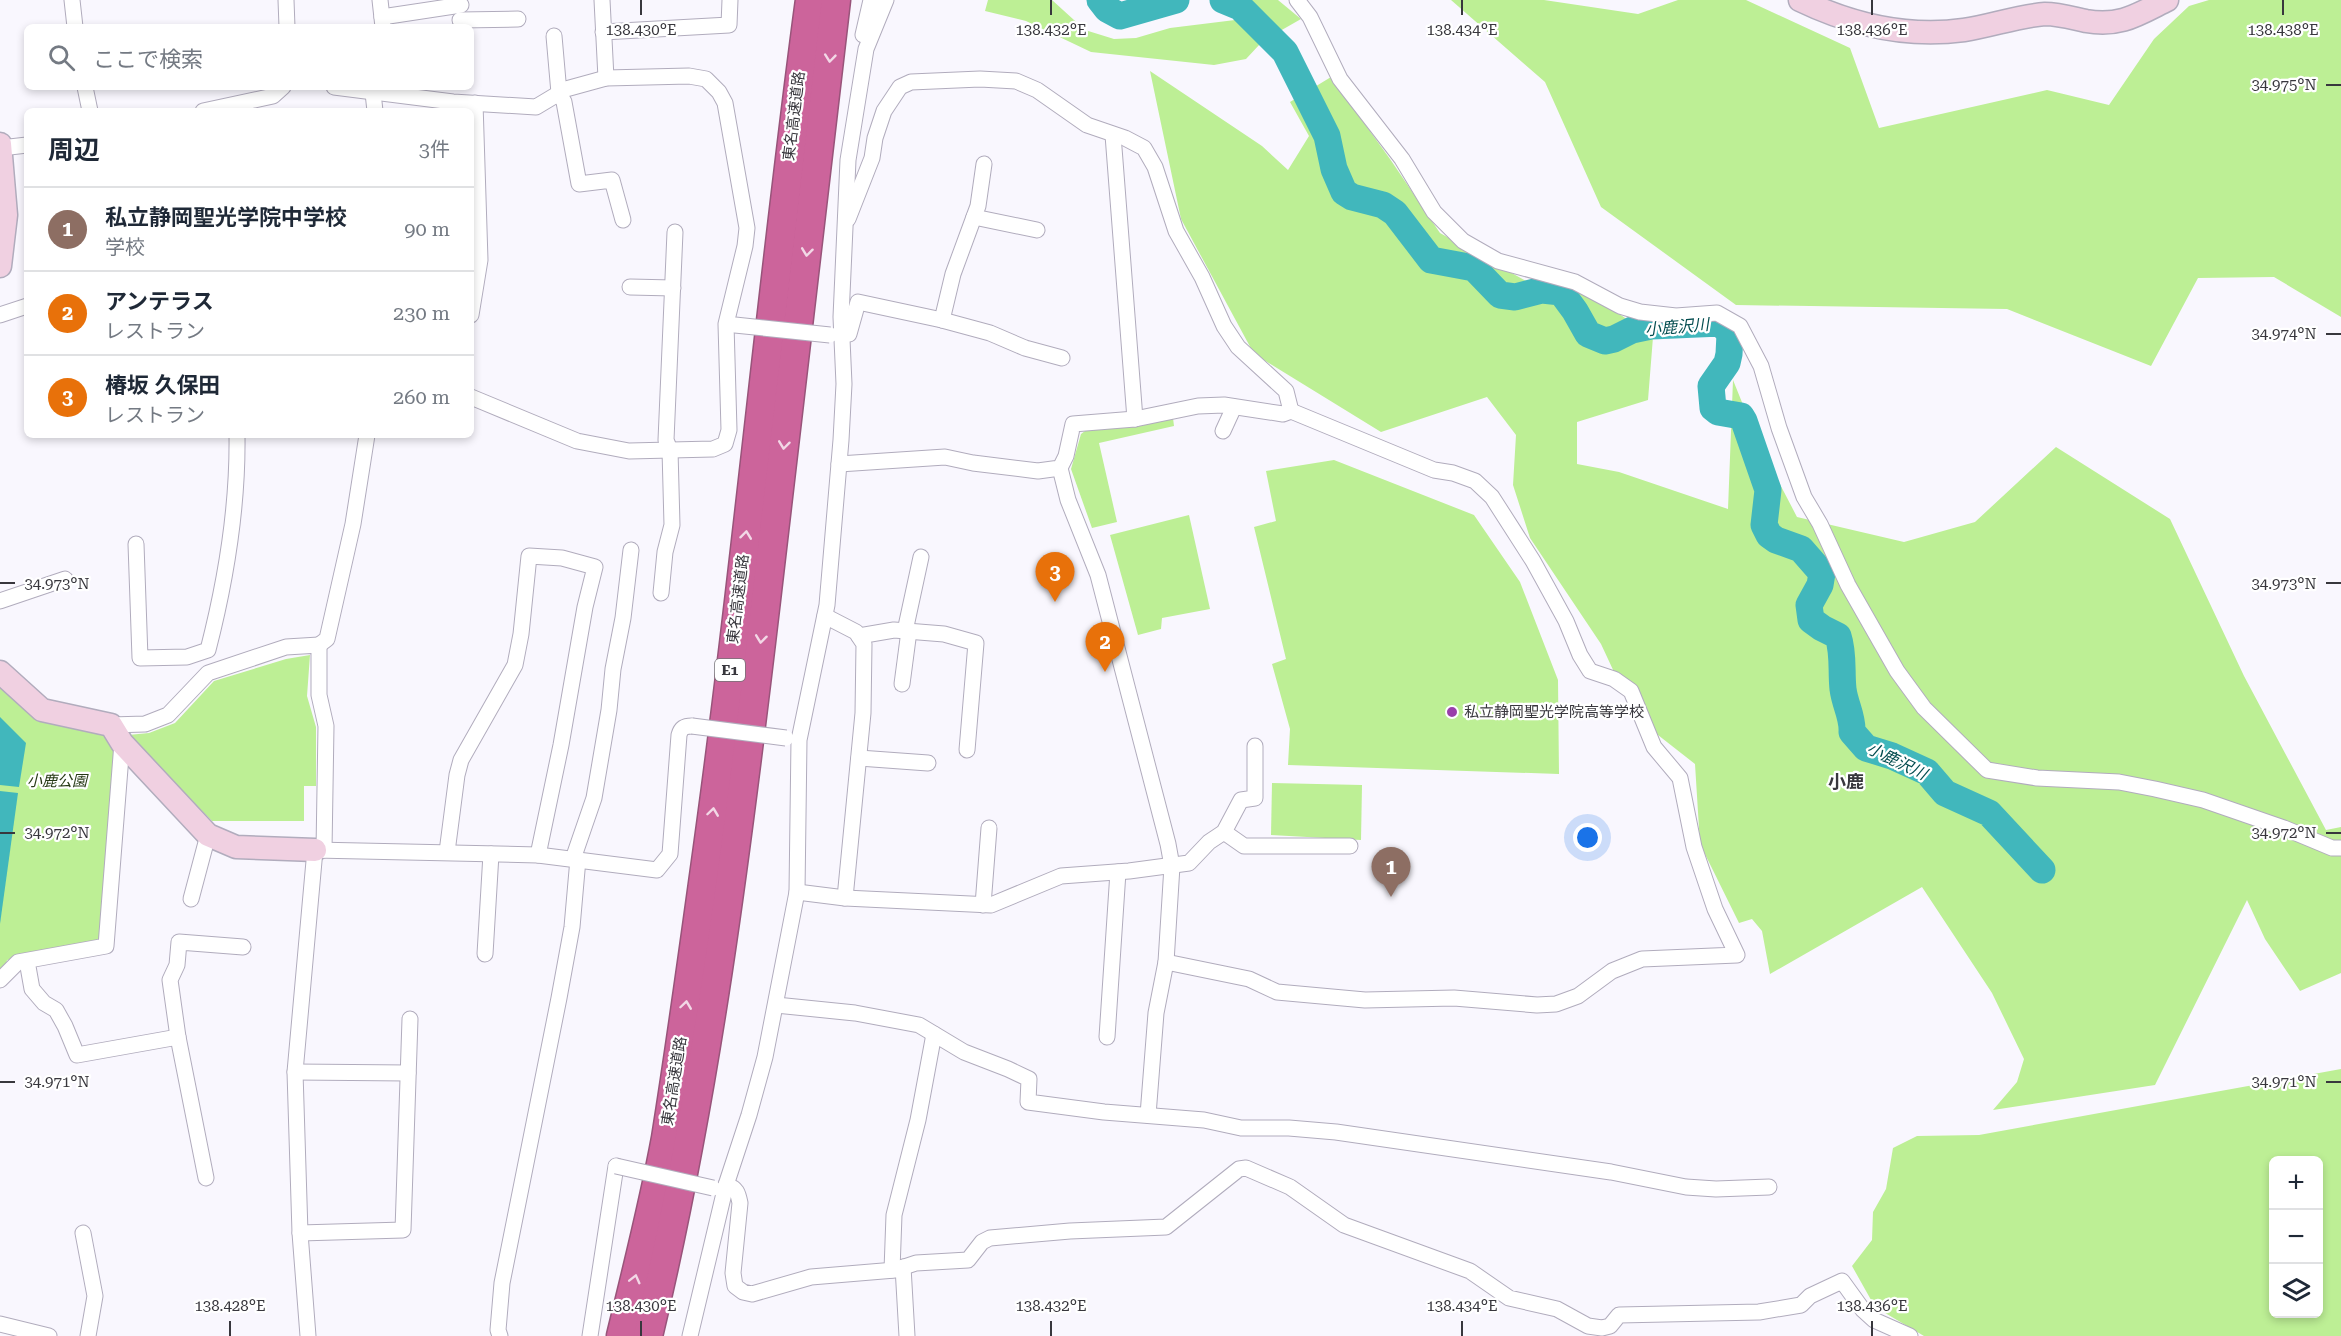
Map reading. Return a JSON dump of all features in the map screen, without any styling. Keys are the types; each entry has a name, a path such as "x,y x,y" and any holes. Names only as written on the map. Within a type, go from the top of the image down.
{"highway":[{"name":"東名高速道路","path":"621,1336 665,1140 694,944 719,767 789,156 810,0"},
{"name":"東名高速道路","path":"648,1336 674,1228 724,931 743,792 836,0"}],"street":[{"path":"72,0 75,24"},
{"path":"286,0 287,24"},
{"path":"380,0 383,22 461,13 518,18"},
{"path":"602,0 606,78"},
{"path":"603,32 729,25 730,0"},
{"path":"853,125 856,80 871,0"},
{"path":"690,1336 722,1188 752,1106 777,1005 797,892 793,739 825,616 844,384 836,336 848,160 866,50 886,0"},
{"path":"1298,0 1310,16 1340,79 1402,159 1434,212 1463,241 1498,261 1575,282 1620,306 1640,312 1676,316 1717,313 1740,326 1761,366 1779,428 1804,497 1820,524 1848,585 1897,671 1924,708 1987,770 2037,778 2119,782 2155,789 2203,800 2284,828 2332,848 2341,848"},
{"path":"1800,0 1861,24 1888,31 1928,33 1963,30 2045,14 2108,24 2137,16 2168,0"},
{"path":"554,36 559,93 564,102 579,184 612,180 622,220"},
{"path":"354,90 373,93 392,91 454,94 475,103 536,107 566,89 606,78 689,76 706,79 719,92 724,103 747,228 731,324 729,430 725,444 713,449 629,451 577,441 474,398"},
{"path":"844,227 857,199 884,111 900,87 911,82 980,79 1016,81 1037,90 1087,125 1144,148 1155,167 1176,231 1202,277 1224,326 1238,347 1286,391 1291,411"},
{"path":"86,90 89,108"},
{"path":"217,108 273,96 280,90"},
{"path":"373,93 375,108"},
{"path":"474,297 480,260 475,103"},
{"path":"1113,135 1135,419"},
{"path":"0,266 6,215 0,146 24,145"},
{"path":"942,320 953,274 978,206 984,164"},
{"path":"974,217 1037,230"},
{"path":"661,593 665,552 672,525 669,491 670,450 666,440 675,232"},
{"path":"630,287 673,288"},
{"path":"731,324 836,336 849,334 858,302 990,333 1025,348 1062,358"},
{"path":"0,315 24,307"},
{"path":"1148,1114 1156,1013 1167,962 1172,866 1098,575 1068,500 1060,468 1066,456 1073,423 1135,419 1198,406 1234,406 1283,414 1291,411 1434,470 1454,473 1475,481 1492,497 1533,561 1590,671 1614,679 1631,691 1654,747 1680,778 1694,847 1714,909 1737,955 1642,959 1611,971 1578,996 1556,1004 1537,1005 1454,998 1365,1000 1277,992 1249,979 1167,962"},
{"path":"1222,432 1234,406"},
{"path":"208,673 208,650 227,564 237,479 237,438"},
{"path":"116,734 168,715 208,673 286,647 319,645 327,639 353,524 367,438"},
{"path":"839,464 945,457 1038,471 1060,468"},
{"path":"136,544 140,658 187,657 208,650"},
{"path":"500,1336 502,1283 572,927 575,859 594,798 623,618 631,550"},
{"path":"447,852 461,760 515,665 529,556 562,558 596,567 585,607 561,746 538,855"},
{"path":"902,684 907,631 921,557"},
{"path":"0,600 65,579"},
{"path":"825,616 855,632 864,644 859,758 845,898"},
{"path":"859,636 894,630 944,634 976,644 967,750"},
{"path":"308,1336 300,1233 295,1072 319,850 326,726 319,695 319,645"},
{"path":"0,672 42,710 116,734 208,835 236,847 538,855 657,870 670,854 680,730 685,726 692,726 793,739"},
{"path":"0,980 18,962 106,946 116,734"},
{"path":"797,892 845,898 991,905 1061,876 1189,863 1209,842 1224,832 1241,800 1255,798 1255,746"},
{"path":"859,758 928,763"},
{"path":"983,905 989,828"},
{"path":"1224,832 1244,846 1350,846"},
{"path":"191,899 208,835"},
{"path":"485,954 491,854"},
{"path":"1107,1037 1118,872"},
{"path":"206,1178 178,1037 170,980 177,965 179,942 243,947"},
{"path":"27,961 32,989 44,1003 56,1010 77,1055 178,1037"},
{"path":"777,1005 865,1015 919,1025 964,1052 1029,1079 1028,1102 1104,1112 1204,1120 1241,1128 1289,1128 1336,1132 1611,1172 1686,1187 1716,1189 1769,1187"},
{"path":"300,1233 403,1230 410,1019"},
{"path":"907,1336 894,1215 918,1120 934,1034"},
{"path":"295,1072 408,1073"},
{"path":"590,1336 616,1166 722,1188 734,1187 738,1192 740,1203 733,1273 735,1286 743,1292 752,1294 811,1277 898,1268 916,1263 968,1260 982,1242 990,1238 1166,1227 1239,1169 1246,1168 1290,1187 1344,1225 1470,1271 1509,1298 1557,1309 1588,1326 1602,1328 1610,1326 1618,1314 1759,1312 1801,1305 1810,1296 1842,1281 1863,1310 1874,1320 1910,1336"},
{"path":"83,1233 95,1296 88,1336"},
{"path":"0,1324 49,1336"}],"green space":[{"path":"988,0 1052,0 1085,30 1114,39 1136,38 1170,28 1235,20 1260,44 1246,59 1214,65 1091,52 1026,21 985,11"},
{"path":"1238,0 1278,0 1301,19 1273,35"},
{"path":"1451,0 1544,0 1638,14 1678,0 1746,0 1850,48 1879,128 2047,90 2109,105 2154,39 2189,6 2209,0 2341,0 2341,317 2274,277 2198,278 2151,366 2007,309 1736,305 1601,207 1545,82"},
{"path":"1150,71 1262,146 1288,170 1309,136 1290,102 1331,77 1440,233 1528,282 1577,291 1609,307 1653,337 1648,400 1577,422 1577,464 1619,472 1728,509 1733,380 1758,442 1797,517 1904,542 1975,522 2056,447 2170,519 2244,676 2326,830 2341,827 2341,973 2300,991 2265,939 2247,900 2155,1085 1993,1110 2017,1082 2024,1059 1992,993 1922,887 1770,974 1762,931 1752,919 1739,923 1700,844 1695,764 1635,717 1601,644 1530,538 1513,485 1516,435 1487,397 1381,432 1254,354 1181,219"},
{"path":"1173,418 1174,426 1099,443 1117,522 1092,528 1071,469 1081,434 1089,428 1140,426"},
{"path":"1334,460 1474,515 1520,582 1558,680 1559,774 1288,765 1290,729 1272,664 1286,659 1254,527 1276,521 1266,471"},
{"path":"1189,515 1210,609 1162,618 1161,629 1138,635 1110,535"},
{"path":"310,655 307,696 316,727 316,786 304,786 304,821 212,821 128,735 149,733 175,723 214,681 286,659"},
{"name":"小鹿公園","path":"0,681 114,737 117,750 106,939 77,950 7,960 5,969 0,974"},
{"path":"1272,783 1362,785 1361,840 1271,835"},
{"path":"2341,1069 2341,1336 1924,1336 1875,1307 1852,1266 1872,1240 1873,1212 1886,1189 1893,1148 1917,1136 1979,1135"}],"water":[{"path":"0,717 26,743 19,787 0,785"},
{"path":"0,791 18,793 0,924"}],"waterway":[{"name":"小鹿沢川","path":"1100,0 1107,9 1120,16 1176,0"},
{"name":"小鹿沢川","path":"1223,0 1240,7 1285,52 1327,136 1334,169 1344,192 1352,197 1383,205 1395,213 1431,260 1474,268 1500,295 1515,297 1542,290 1561,292 1588,334 1605,341 1632,330 1651,326 1721,323 1730,334 1729,354 1727,363 1711,386 1713,408 1718,412 1741,416 1744,421 1768,490 1764,525 1769,535 1801,549 1822,573 1820,585 1809,605 1811,620 1838,636 1842,656 1843,689 1852,732 1866,748 1892,756 1927,772 1945,793 1989,813 2042,870"}],"place":[{"name":"椿坂 久保田","path":"1055,602"},
{"name":"アンテラス","path":"1105,672"},
{"name":"私立静岡聖光学院高等学校","path":"1452,712"},
{"name":"私立静岡聖光学院中学校","path":"1391,897"}],"district":[{"name":"小鹿","path":"1846,781"}]}
